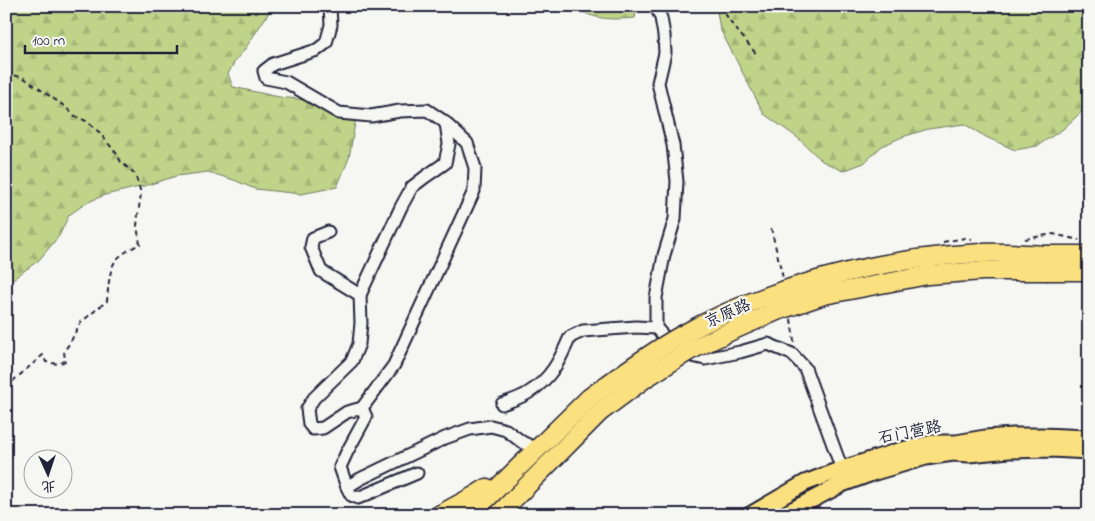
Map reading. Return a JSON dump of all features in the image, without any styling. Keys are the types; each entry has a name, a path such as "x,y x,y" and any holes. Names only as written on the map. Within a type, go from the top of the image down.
{"highway":[{"path":"1049,263 1089,255"},
{"path":"1049,263 1089,271"},
{"name":"京原路","path":"470,515 537,449 595,405 647,377 689,351 777,311 824,295 928,275 1049,263"},
{"name":"京原路","path":"498,515 595,405"},
{"path":"439,515 474,496 519,467"}],"main road":[{"name":"石门营路","path":"783,515 813,498 845,475 902,450 933,443 956,443 1013,436 1089,438"},
{"name":"石门营路","path":"750,515 805,483 845,475 875,472 926,457 953,453 969,454 1009,450 1051,449 1089,451"}],"street":[{"path":"330,6 331,25 326,43 317,50 273,64 264,71 266,78 286,82 339,113 371,116 400,111 427,110 446,123 467,143 476,168 474,191 394,365 362,408 347,412 323,428 313,429 309,424 307,409 314,398 352,361 359,344 361,323 360,295 398,215 412,188 445,163 450,144 446,123"},
{"path":"656,6 661,18 665,44 665,53 658,83 674,145 678,181 675,219 664,255 656,298 656,328 679,353 705,359 768,344 792,354 805,368 845,475"},
{"path":"328,232 313,238 311,247 322,271 360,295"},
{"path":"502,404 527,394 548,378 560,359 570,336 583,331 656,328"},
{"path":"362,408 366,417 340,467 351,495 358,498 418,473"},
{"path":"347,487 445,438 470,429 491,426 506,430 522,442 537,449"}],"path":[{"path":"720,6 757,55"},
{"path":"6,73 24,78 99,132 121,162 135,174 141,193 137,221 140,244 128,250 115,261 108,283 107,301 80,324 64,350 66,361 58,364 46,362 43,355 6,386"}],"green space":[{"path":"6,6 273,6 228,74 233,87 345,109 356,117 349,158 337,187 301,194 255,189 208,172 176,176 105,195 86,203 69,215 59,236 39,260 13,279 6,281"},
{"path":"571,6 637,6 635,18 617,19 587,14"},
{"path":"716,6 1089,6 1089,105 1063,129 1037,146 1015,150 986,137 964,124 928,129 902,137 882,146 864,163 843,171 822,161 798,138 764,114 720,29"}]}
